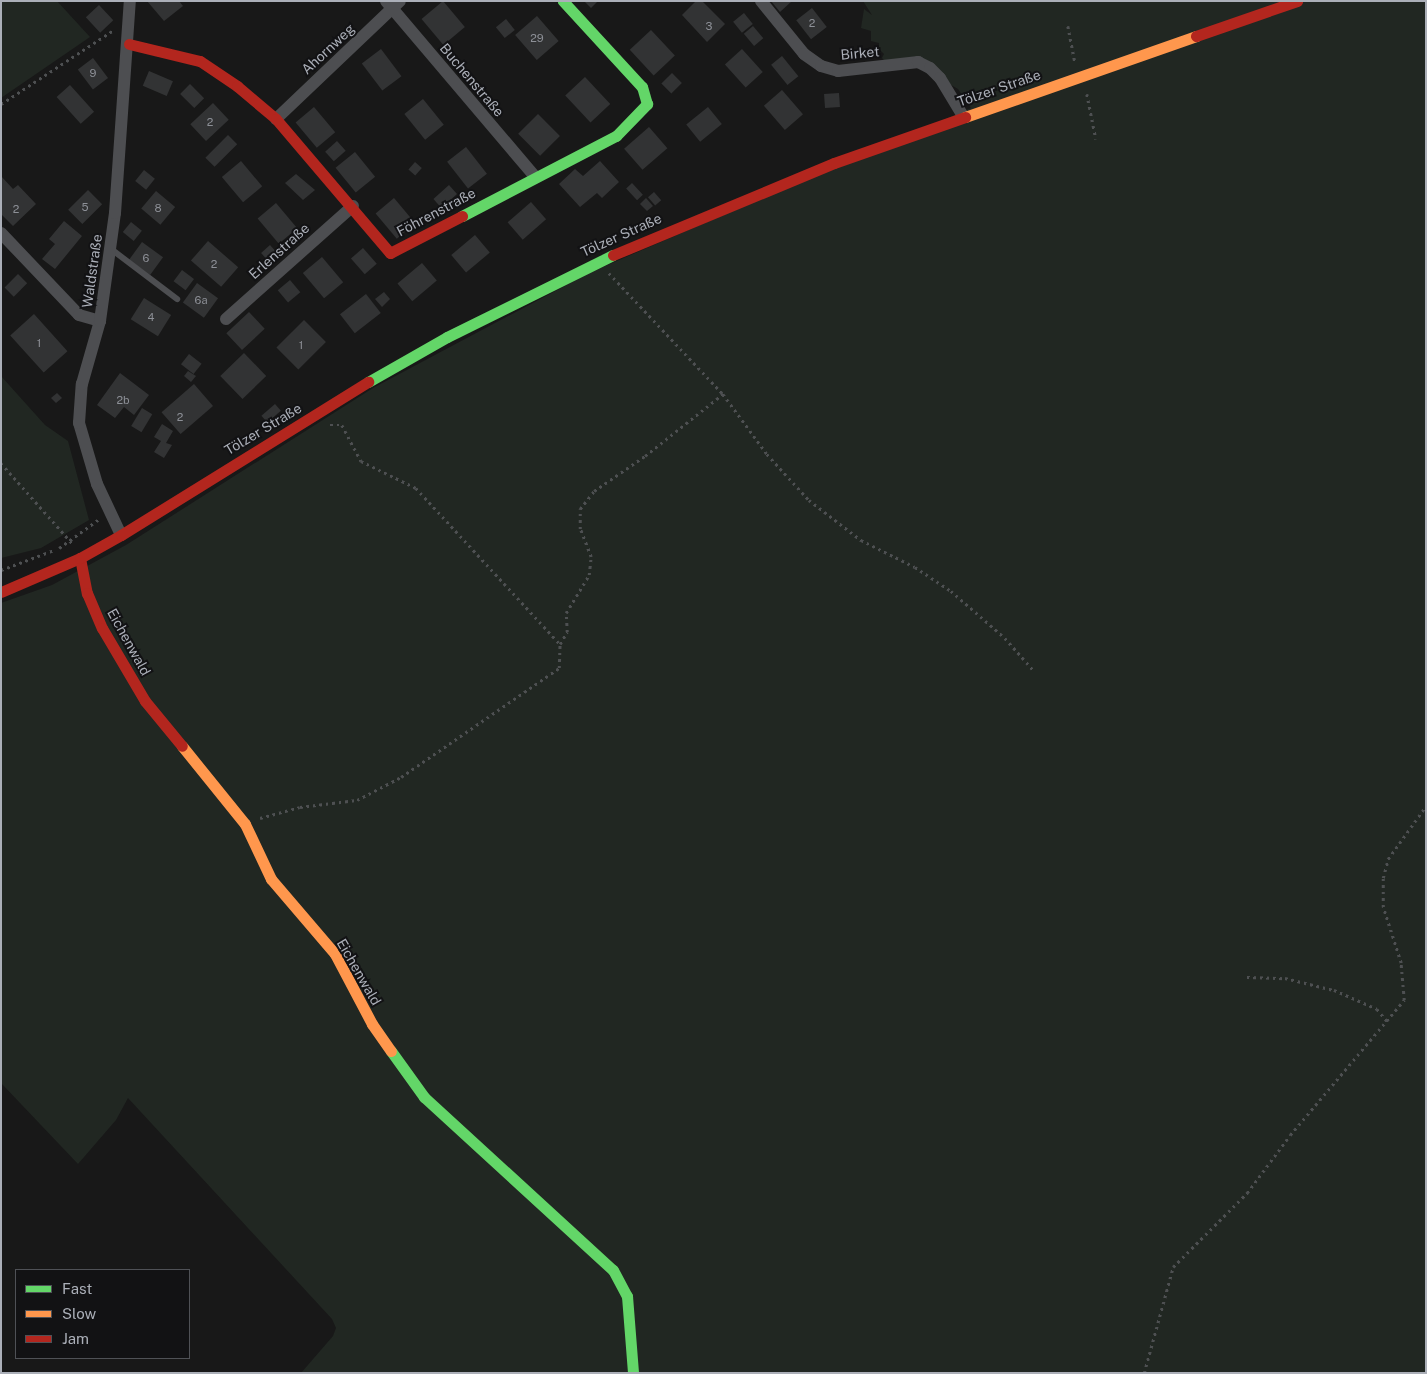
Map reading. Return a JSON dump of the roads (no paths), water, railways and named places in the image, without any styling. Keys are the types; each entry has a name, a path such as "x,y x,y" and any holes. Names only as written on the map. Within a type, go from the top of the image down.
{"street":[{"name":"Waldstraße","path":"121,536 110,514 83,443 80,423 82,384 100,321 111,249 129,44 130,1"},
{"name":"Föhrenstraße","path":"129,44 200,61 237,86 276,119 353,206 390,253 616,136 647,104 642,87 563,1"},
{"name":"Birket","path":"761,1 804,54 821,66 838,71 918,62 930,68 940,78 963,116"},
{"name":"Tölzer Straße","path":"1,592 80,558 121,536 310,418 447,337 598,261 825,166 963,116 1297,1"},
{"name":"Buchenstraße","path":"393,4 534,177"},
{"name":"Ahornweg","path":"276,119 393,4"},
{"name":"Erlenstraße","path":"226,319 353,206"},
{"path":"1,233 79,315 100,321"},
{"name":"Eichenwald","path":"80,558 87,593 102,628 145,701 246,824 271,879 334,954 372,1024 424,1097 613,1270 627,1296 633,1373"}],"lane":[{"path":"111,249 177,299"}]}
